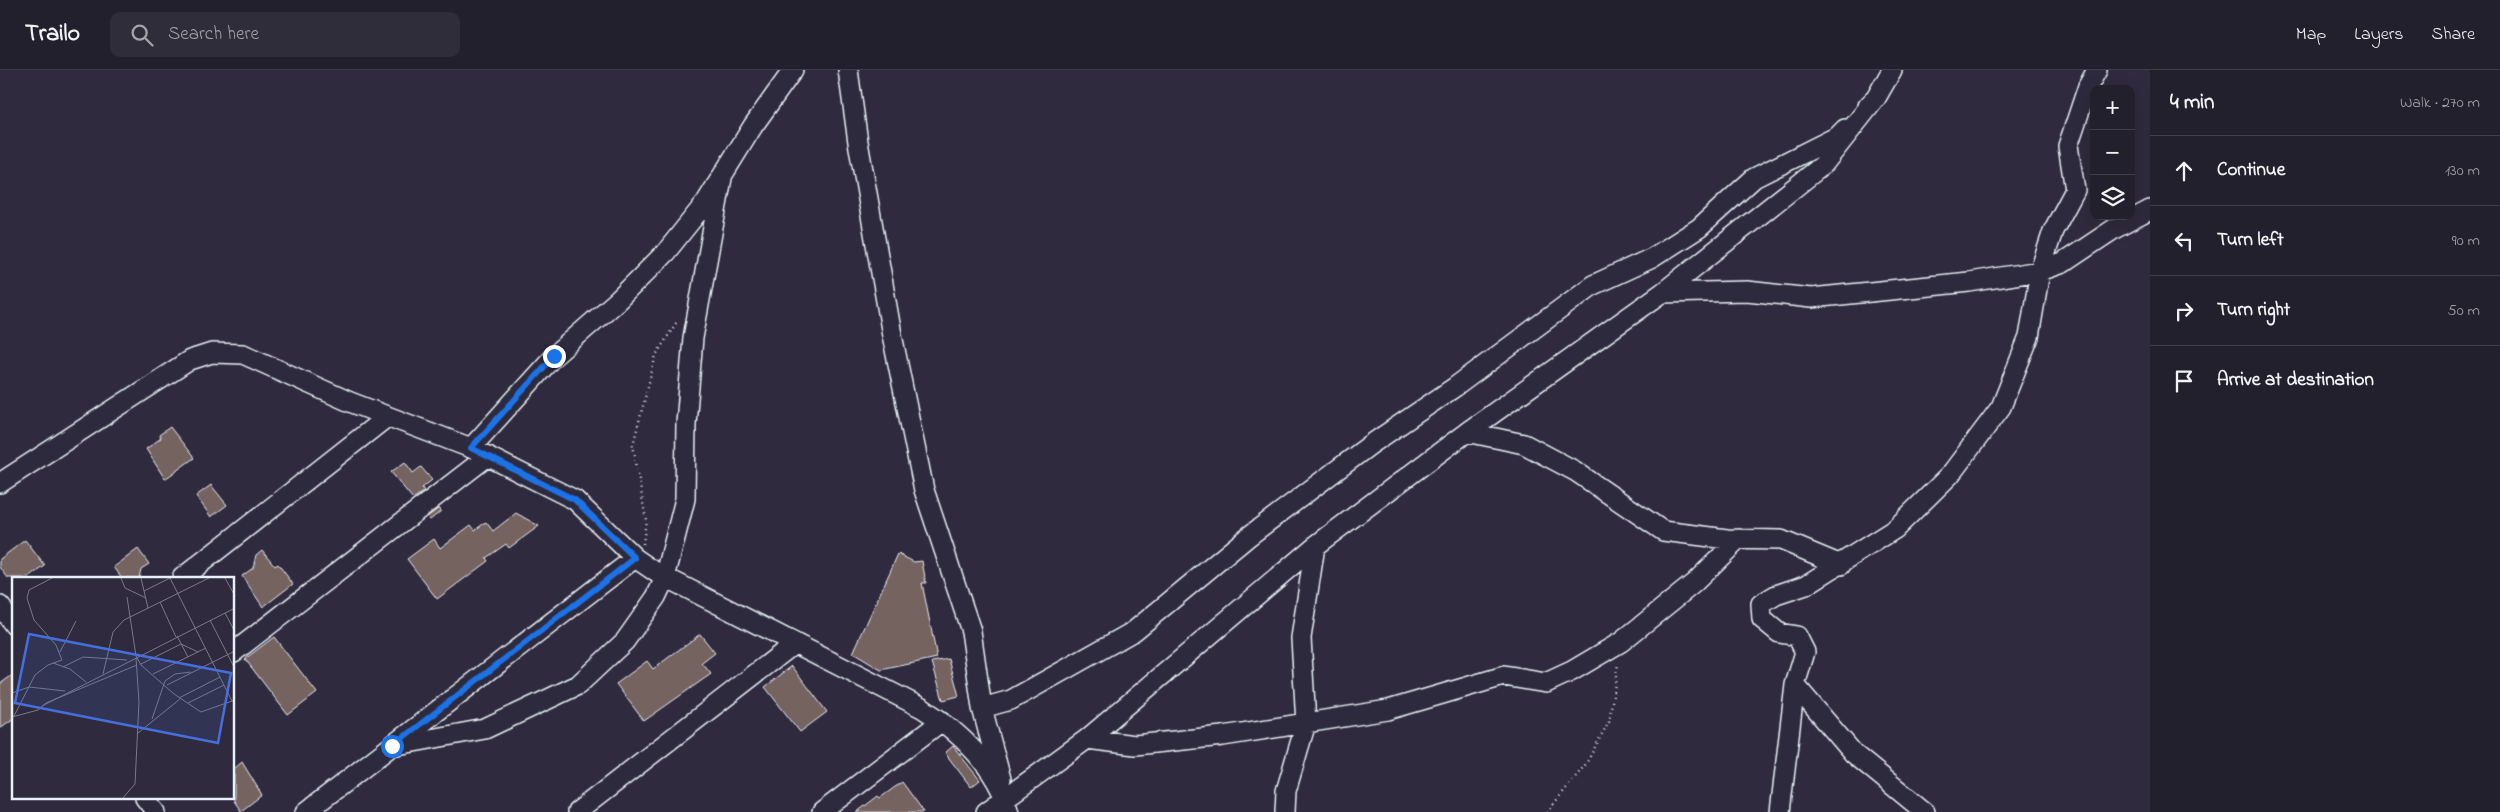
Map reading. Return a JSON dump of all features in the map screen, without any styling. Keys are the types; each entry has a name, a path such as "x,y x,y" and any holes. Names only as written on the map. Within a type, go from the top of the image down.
{"street":[{"path":"471,448 536,373 618,300 666,252 722,178 752,126 793,70"},
{"path":"848,70 892,335 924,490 972,631 982,708 1007,805"},
{"path":"986,812 1007,805 1088,739 1315,546 1468,432 1662,293 1823,165 1876,98 1892,70"},
{"path":"1780,812 1795,685 1805,652 1797,636 1779,633 1762,619 1761,604 1776,595 1806,585 1895,529 1950,475 2001,407 2029,337 2040,271 2053,231 2075,190 2068,146 2088,86 2097,70"},
{"path":"982,708 1011,700 1134,631 1249,536 1370,445 1455,387 1593,285 1652,258 1699,228 1754,178 1838,136 1876,98"},
{"path":"392,746 485,729 578,685 624,641 656,597 665,578 685,500 686,424 693,338 722,178"},
{"path":"1662,293 1747,292 1811,298 1969,282 2040,271 2062,262 2114,229 2150,210"},
{"path":"0,483 181,365 212,353 233,352 253,357 387,417 471,448 575,500 638,560 665,578 922,708 942,722 977,755 1007,805"},
{"path":"183,577 387,417"},
{"path":"1468,432 1524,444 1575,471 1663,531 1739,539 1781,540 1841,564"},
{"path":"235,651 488,456"},
{"path":"1088,739 1135,744 1223,736 1388,710 1504,676 1546,682 1572,671 1621,642 1694,583 1739,539"},
{"path":"1285,812 1286,791 1306,724 1301,638 1315,546"},
{"path":"306,812 638,560"},
{"path":"0,606 12,621"},
{"path":"577,812 794,644"},
{"path":"1795,685 1854,754 1925,812"},
{"path":"822,812 942,722"},
{"path":"147,800 156,812"}],"path":[{"path":"638,560 646,520 632,445 656,355 682,313"},
{"path":"1547,812 1586,764 1609,721 1621,642"}],"building":[{"path":"170,427 194,458 165,479 146,449 161,438 159,435"},
{"path":"405,462 413,473 421,467 432,480 422,488 424,491 413,499 391,472"},
{"path":"211,485 227,505 211,517 196,496"},
{"path":"439,508 441,511 430,520 427,517"},
{"path":"516,513 539,526 509,548 506,544 486,558 488,561 437,599 407,559 434,539 440,548 471,525 475,530 486,522 493,531"},
{"path":"25,540 45,566 30,577 8,578 0,567 0,559"},
{"path":"138,549 149,564 141,569 139,577 121,577 114,567"},
{"path":"262,550 275,566 278,564 293,584 263,607 242,576 253,568 256,555"},
{"path":"898,554 914,562 922,561 926,583 922,583 937,658 881,670 853,653"},
{"path":"700,634 715,653 702,663 711,674 644,721 616,684 647,661 653,669"},
{"path":"274,637 317,693 288,715 245,659"},
{"path":"949,659 959,696 943,700 932,662"},
{"path":"792,666 827,712 800,732 765,687"},
{"path":"12,675 12,719 0,728 0,684"},
{"path":"953,746 980,780 971,787 945,753"},
{"path":"242,762 262,795 241,811 234,801 235,768"},
{"path":"902,782 924,812 857,812 878,796 880,798"}],"route":[{"path":"392,746 635,558 575,500 539,480 471,448 502,416 536,373 554,356"}]}
